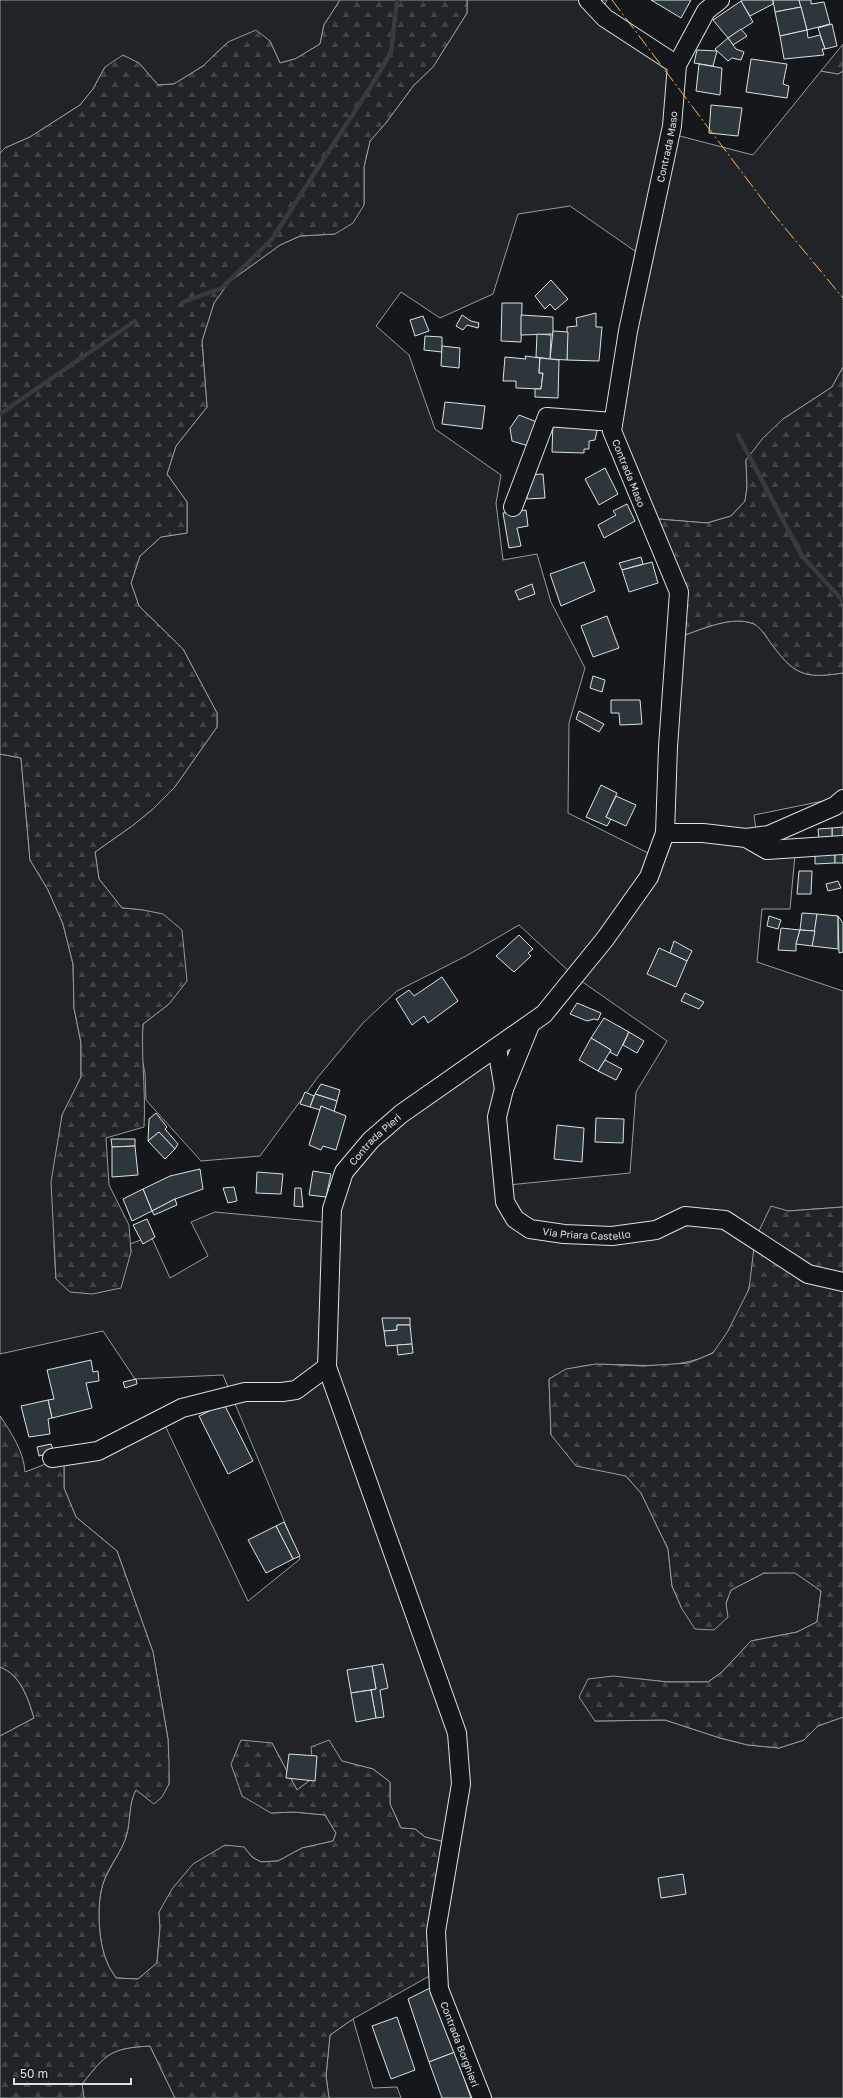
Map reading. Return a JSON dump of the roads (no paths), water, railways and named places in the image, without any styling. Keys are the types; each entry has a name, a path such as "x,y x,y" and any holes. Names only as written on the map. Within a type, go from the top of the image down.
{"street":[{"path":"588,0 605,18 677,65 706,11 720,0"},
{"name":"Contrada Maso","path":"530,1025 544,1014 605,940 649,877 665,833 668,747 678,592 612,431 628,331 672,126 677,65"},
{"path":"513,507 547,417 613,422"},
{"path":"665,833 703,833 746,838 769,835 835,806 843,799"},
{"path":"746,838 767,850 843,845"},
{"name":"Contrada Pieri","path":"327,1367 332,1209 344,1172 371,1140 401,1114 530,1025"},
{"name":"Via Priara Castello","path":"530,1025 504,1089 497,1117 505,1202 515,1219 530,1229 564,1234 612,1236 656,1230 685,1216 724,1220 808,1274 843,1282"},
{"path":"497,1048 504,1089"},
{"path":"52,1458 98,1451 182,1408 245,1392 282,1392 296,1390 327,1367"},
{"name":"Contrada Borghieri","path":"327,1367 457,1733 461,1784 436,1931 439,1989 482,2098"}],"waterway":[{"path":"183,302 222,288 272,239 373,83 391,52 397,0"},
{"path":"0,414 135,321"},
{"path":"738,435 802,556 843,601"}]}
